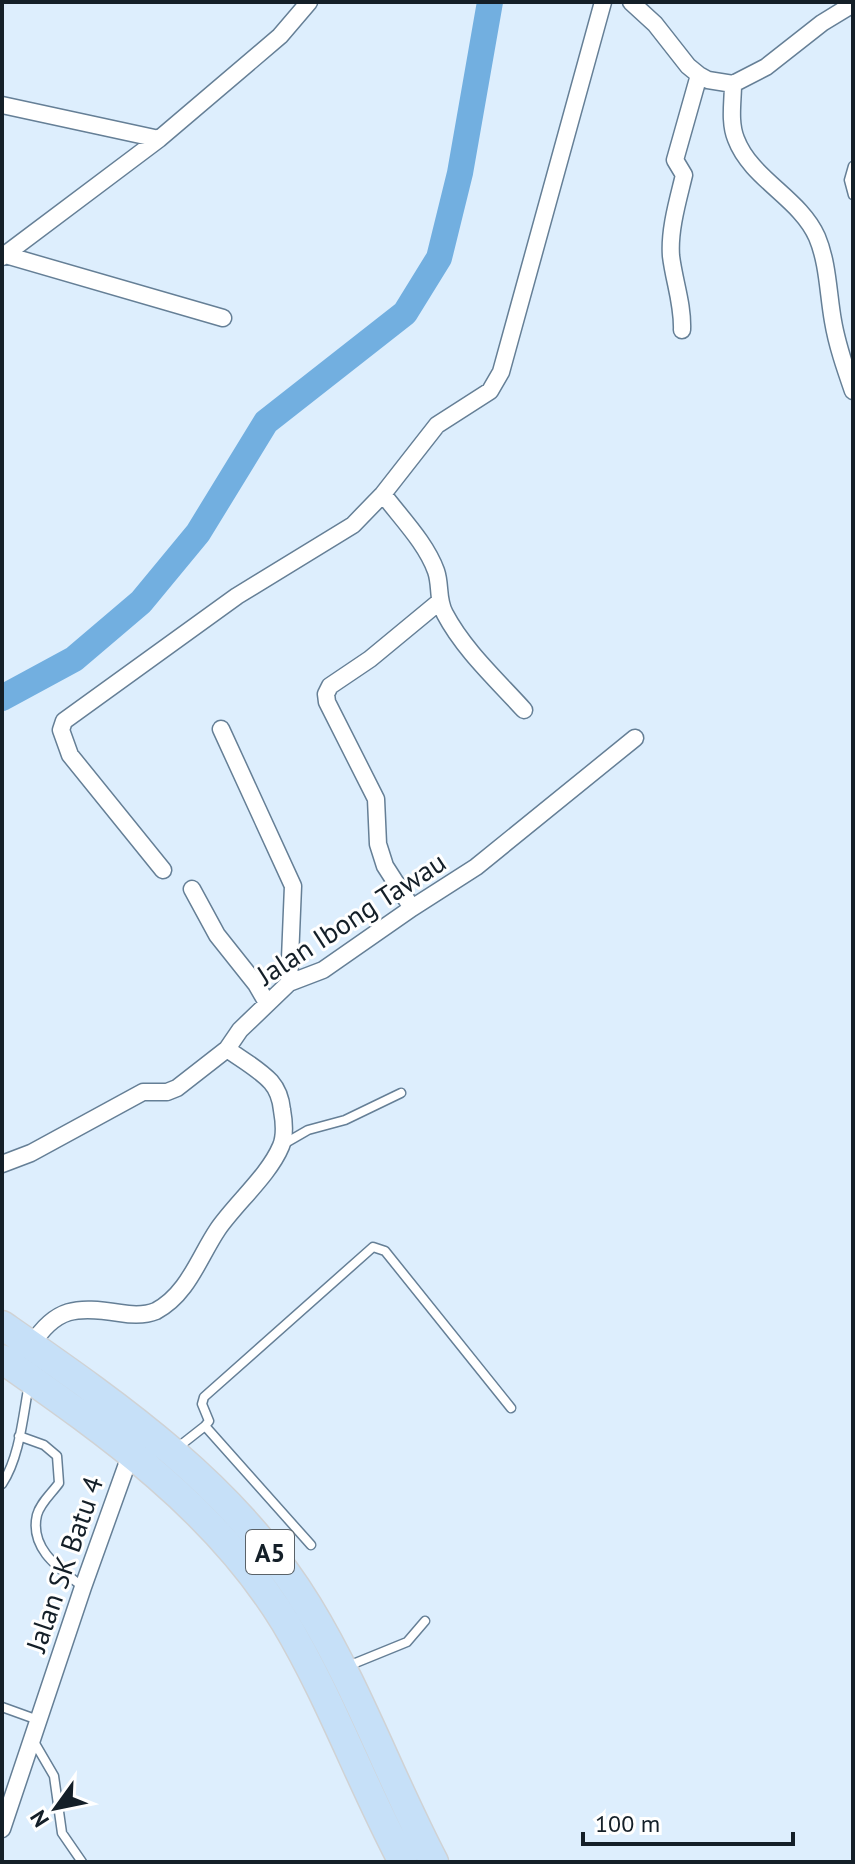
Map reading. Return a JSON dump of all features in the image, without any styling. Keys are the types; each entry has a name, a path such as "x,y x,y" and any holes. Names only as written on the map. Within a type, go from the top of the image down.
{"highway":[{"name":"A5","path":"2,1325 173,1451 220,1494 273,1555 308,1606 330,1675 403,1862"},
{"name":"A5","path":"2,1359 131,1453 183,1496 253,1574 285,1622 330,1675 434,1862"}],"street":[{"path":"3,255 159,139 280,36 309,2"},
{"path":"163,870 70,755 61,730 64,721 237,596 353,525 383,494 437,425 490,391 501,372 603,2"},
{"path":"631,2 655,24 688,66 699,75 708,80 733,84 766,67 822,23 853,4"},
{"path":"682,330 680,297 671,255 684,175 675,160 699,75"},
{"path":"733,84 732,121 736,138 753,166 812,227 820,244 836,333 853,391"},
{"path":"2,105 159,139"},
{"path":"3,255 223,318"},
{"path":"383,494 429,555 438,574 439,602 446,616 471,651 524,710"},
{"path":"412,908 385,866 378,844 376,799 327,702 326,694 330,686 370,659 439,602"},
{"path":"221,729 293,886 289,983"},
{"name":"Jalan Ibong Tawau","path":"2,1164 31,1153 143,1092 167,1092 177,1088 227,1049 240,1030 289,983 323,970 476,867 635,738"},
{"path":"192,889 217,935 267,1003"},
{"path":"31,1346 44,1326 57,1316 70,1312 98,1309 137,1315 159,1309 189,1279 216,1232 268,1167 281,1145 283,1112 279,1096 272,1083 227,1049"},
{"name":"Jalan SK Batu 4","path":"2,1829 131,1453"}],"lane":[{"path":"853,166 849,180 853,195"},
{"path":"281,1145 308,1130 345,1120 401,1093"},
{"path":"173,1451 209,1421 202,1404 204,1397 373,1247 385,1251 511,1408"},
{"path":"2,1484 8,1475 19,1436 30,1379"},
{"path":"205,1426 311,1545"},
{"path":"19,1436 44,1445 57,1456 59,1483 42,1504 37,1516 38,1540 51,1562 83,1587"},
{"path":"330,1675 407,1642 425,1621"},
{"path":"2,1707 39,1720"},
{"path":"32,1739 54,1776 62,1833 82,1862"}],"waterway":[{"path":"2,698 74,659 141,602 198,533 266,422 405,313 439,258 460,173 490,2"}]}
